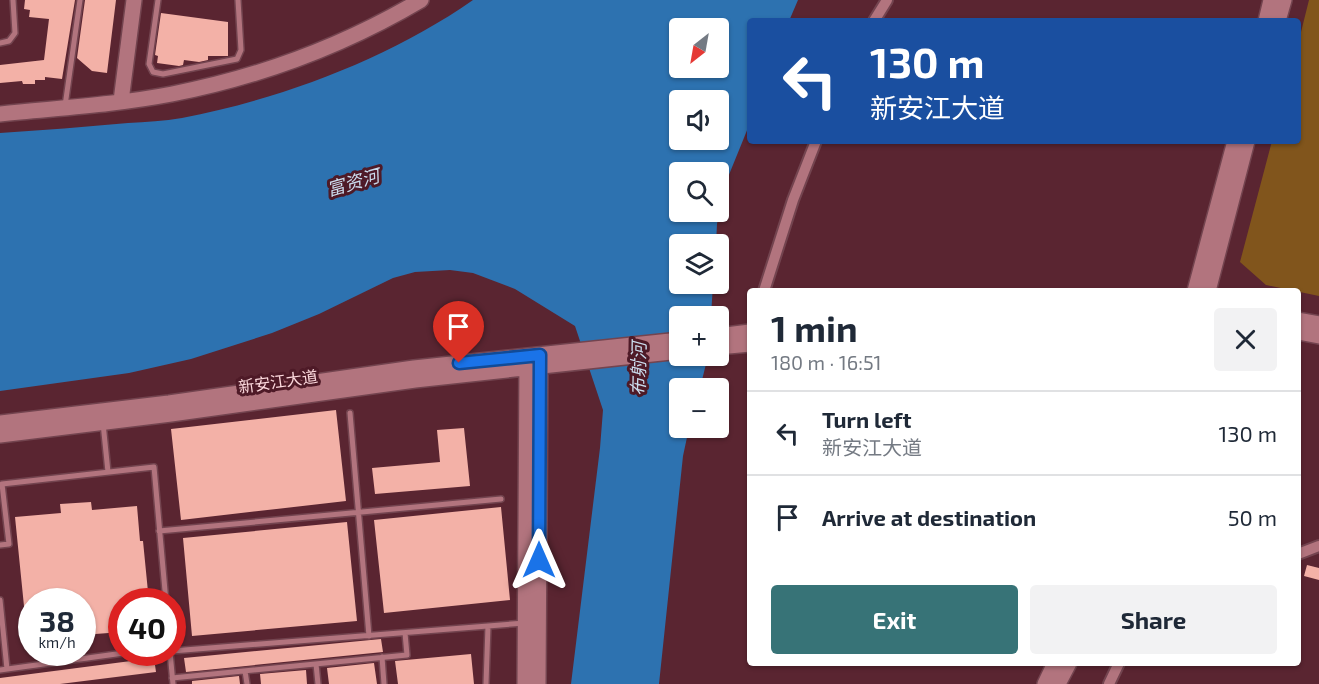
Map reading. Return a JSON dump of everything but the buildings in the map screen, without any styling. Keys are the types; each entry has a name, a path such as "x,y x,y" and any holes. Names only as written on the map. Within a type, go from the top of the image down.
{"main road":[{"path":"121,101 134,0"},
{"path":"0,114 170,95 202,88 295,60 353,36 421,0"},
{"path":"1267,18 1271,0"},
{"path":"1279,18 1284,0"},
{"path":"1196,288 1234,144"},
{"path":"1209,288 1246,144"},
{"path":"1301,321 1319,324"},
{"path":"729,339 747,333"},
{"path":"1301,333 1319,336"},
{"path":"561,358 669,342"},
{"path":"729,342 747,344"},
{"path":"561,358 669,352"},
{"name":"新安江大道","path":"0,423 169,403 414,368 561,358"},
{"path":"525,684 533,361"},
{"path":"533,361 538,684"},
{"name":"新安江大道","path":"0,435 415,380 533,361"},
{"path":"1044,684 1053,666"},
{"path":"1058,684 1067,666"}],"street":[{"path":"876,18 887,0"},
{"path":"765,288 784,226 815,144"},
{"path":"1301,553 1319,546"},
{"path":"1109,684 1118,666"}],"lane":[{"path":"0,43 9,41 15,33 13,0"},
{"path":"65,107 80,0"},
{"path":"158,0 149,64 153,72 163,74 237,59 242,50 238,0"},
{"path":"350,413 369,636"},
{"path":"103,422 108,472"},
{"path":"0,545 9,544 2,484 154,467 164,588"},
{"path":"159,531 501,499"},
{"path":"0,600 7,669"},
{"path":"186,651 526,622"},
{"path":"486,684 488,626"},
{"path":"171,666 172,681 245,671 406,655 405,633"},
{"path":"0,670 108,655"},
{"path":"381,657 384,684"},
{"path":"315,664 318,684"},
{"path":"245,671 246,684"}],"shaded area":[{"path":"1309,0 1319,0 1319,296 1301,292 1301,288 1266,285 1240,262 1271,144 1301,144 1301,32"}],"water":[{"path":"473,0 798,0 790,18 747,18 747,130 729,175 729,162 669,162 669,222 717,222 716,234 669,234 669,294 712,294 712,306 669,306 669,366 706,366 702,378 669,378 669,438 687,438 683,456 659,684 571,684 603,410 575,326 515,289 473,273 450,270 415,272 393,278 319,314 272,333 191,359 129,373 0,391 0,133 182,118 258,100 296,88 371,58 441,21"}],"route":[{"path":"459,363 540,355 539,560"}],"water label":[{"name":"富资河","path":"353,182"},
{"name":"布射河","path":"638,369"}]}
